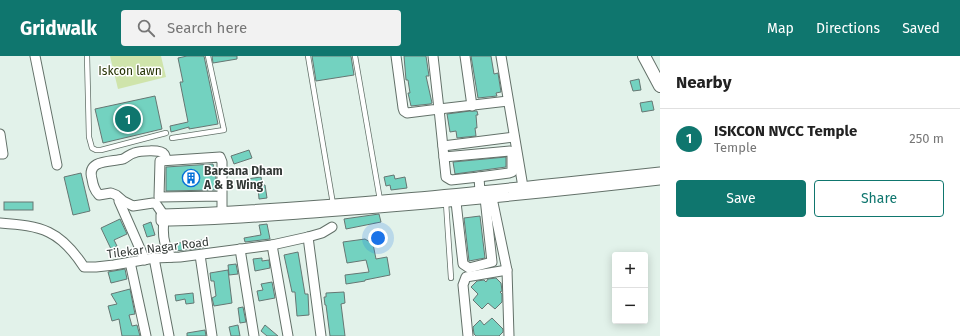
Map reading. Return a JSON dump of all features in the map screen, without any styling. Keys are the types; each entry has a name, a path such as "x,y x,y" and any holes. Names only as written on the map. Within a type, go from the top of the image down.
{"street":[{"path":"35,56 57,165"},
{"path":"396,56 404,111 407,113 508,102"},
{"path":"433,56 446,177 448,179 479,177 512,172 512,152 510,151 444,157"},
{"path":"465,56 472,106"},
{"path":"501,56 524,191"},
{"path":"644,56 660,86"},
{"path":"0,134 3,154 0,154"},
{"path":"443,146 514,137"},
{"path":"166,160 162,152 156,151 134,153 123,159 102,162 91,170 90,173 95,192 99,195 111,193 133,206 153,203 156,204 164,218 164,242 171,257"},
{"path":"222,196 159,197 160,160 220,158 222,162 222,196 222,216"},
{"path":"164,218 222,216 486,196 603,182 660,172"},
{"path":"479,177 486,196 507,270 509,336"},
{"path":"603,182 660,180"},
{"path":"380,205 446,203 524,191"},
{"path":"456,202 463,264 469,268 492,262 486,196"},
{"path":"119,201 150,259 169,336"},
{"name":"Tilekar Nagar Road","path":"0,223 25,225 45,229 56,235 77,256 84,267 96,267 150,259 200,255 272,245 322,233 332,227"},
{"path":"308,237 321,336"},
{"path":"272,245 288,336"},
{"path":"240,249 254,336"},
{"path":"200,255 212,336"},
{"path":"130,262 146,336"},
{"path":"468,336 463,285 466,277 507,270"}],"lane":[{"path":"87,56 89,137 92,148 101,150 166,133"},
{"path":"172,138 224,130 208,56"},
{"path":"308,56 334,208"},
{"path":"355,56 380,205"},
{"path":"446,203 451,278"}],"green space":[{"name":"Iskcon lawn","path":"110,56 161,56 166,77 118,89"}],"building":[{"path":"187,56 204,56 218,124 189,129 189,127 171,132 170,126 188,122 180,82 183,82 178,58"},
{"path":"212,56 237,56 237,59 213,63"},
{"path":"312,56 351,56 354,75 316,81"},
{"path":"404,56 426,56 429,76 426,76 432,103 411,106 408,93 410,93 408,80 406,80"},
{"path":"471,56 491,56 494,74 498,73 501,92 496,93 497,96 478,98"},
{"path":"639,79 641,90 633,91 630,81"},
{"path":"155,96 162,129 103,143 95,109"},
{"path":"652,101 654,110 642,112 640,103"},
{"path":"477,111 478,115 476,115 476,136 457,138 456,131 450,132 447,114"},
{"path":"249,150 252,158 234,164 231,156"},
{"path":"506,157 506,167 455,174 453,162"},
{"name":"Barsana Dham A & B Wing","path":"213,164 216,178 216,190 166,191 166,167"},
{"path":"81,173 90,211 73,215 64,177"},
{"path":"394,175 395,179 405,177 407,188 391,190 390,185 386,186 384,177"},
{"path":"261,177 262,184 249,187 247,179"},
{"path":"265,185 267,198 259,199 258,186"},
{"path":"4,202 33,202 33,210 4,210"},
{"path":"379,214 381,222 346,229 344,219"},
{"path":"480,216 485,258 469,261 464,218"},
{"path":"120,219 127,234 114,240 117,246 111,249 101,228"},
{"path":"151,222 155,235 147,237 143,225"},
{"path":"267,224 270,239 245,242 244,238 261,235 259,225"},
{"path":"365,239 373,244 376,259 387,257 390,275 346,284 345,275 369,272 366,260 347,263 343,242"},
{"path":"202,240 203,248 175,251 171,244"},
{"path":"298,252 305,294 308,294 309,315 297,316 295,292 292,292 284,255"},
{"path":"262,258 262,261 269,260 270,268 255,271 253,259"},
{"path":"236,264 238,274 229,275 228,265"},
{"path":"125,269 127,279 111,283 108,272"},
{"path":"228,270 232,303 214,306 212,298 216,296 214,281 211,281 210,273"},
{"path":"496,278 501,283 502,291 500,292 502,294 502,302 495,309 488,303 482,309 473,300 478,294 471,287 477,281 484,280 486,282 488,279"},
{"path":"272,282 275,298 259,301 257,291 263,290 261,284"},
{"path":"130,289 135,314 129,315 132,326 137,325 140,336 122,336 119,319 112,321 108,306 117,304 111,294"},
{"path":"344,292 345,303 341,304 345,336 330,336 324,297 326,297 326,293"},
{"path":"193,293 194,303 186,304 185,299 176,301 175,295"},
{"path":"243,307 246,322 240,323 238,308"},
{"path":"492,318 503,329 503,332 499,336 476,336 474,334 473,327 480,320 484,325"},
{"path":"238,325 240,336 231,336 229,327"},
{"path":"265,325 278,336 267,336 261,331"},
{"path":"205,330 206,336 187,336 187,333"}],"place":[{"name":"ISKCON NVCC Temple","path":"128,119"},
{"name":"Barsana Dham A & B Wing","path":"191,178"}]}
